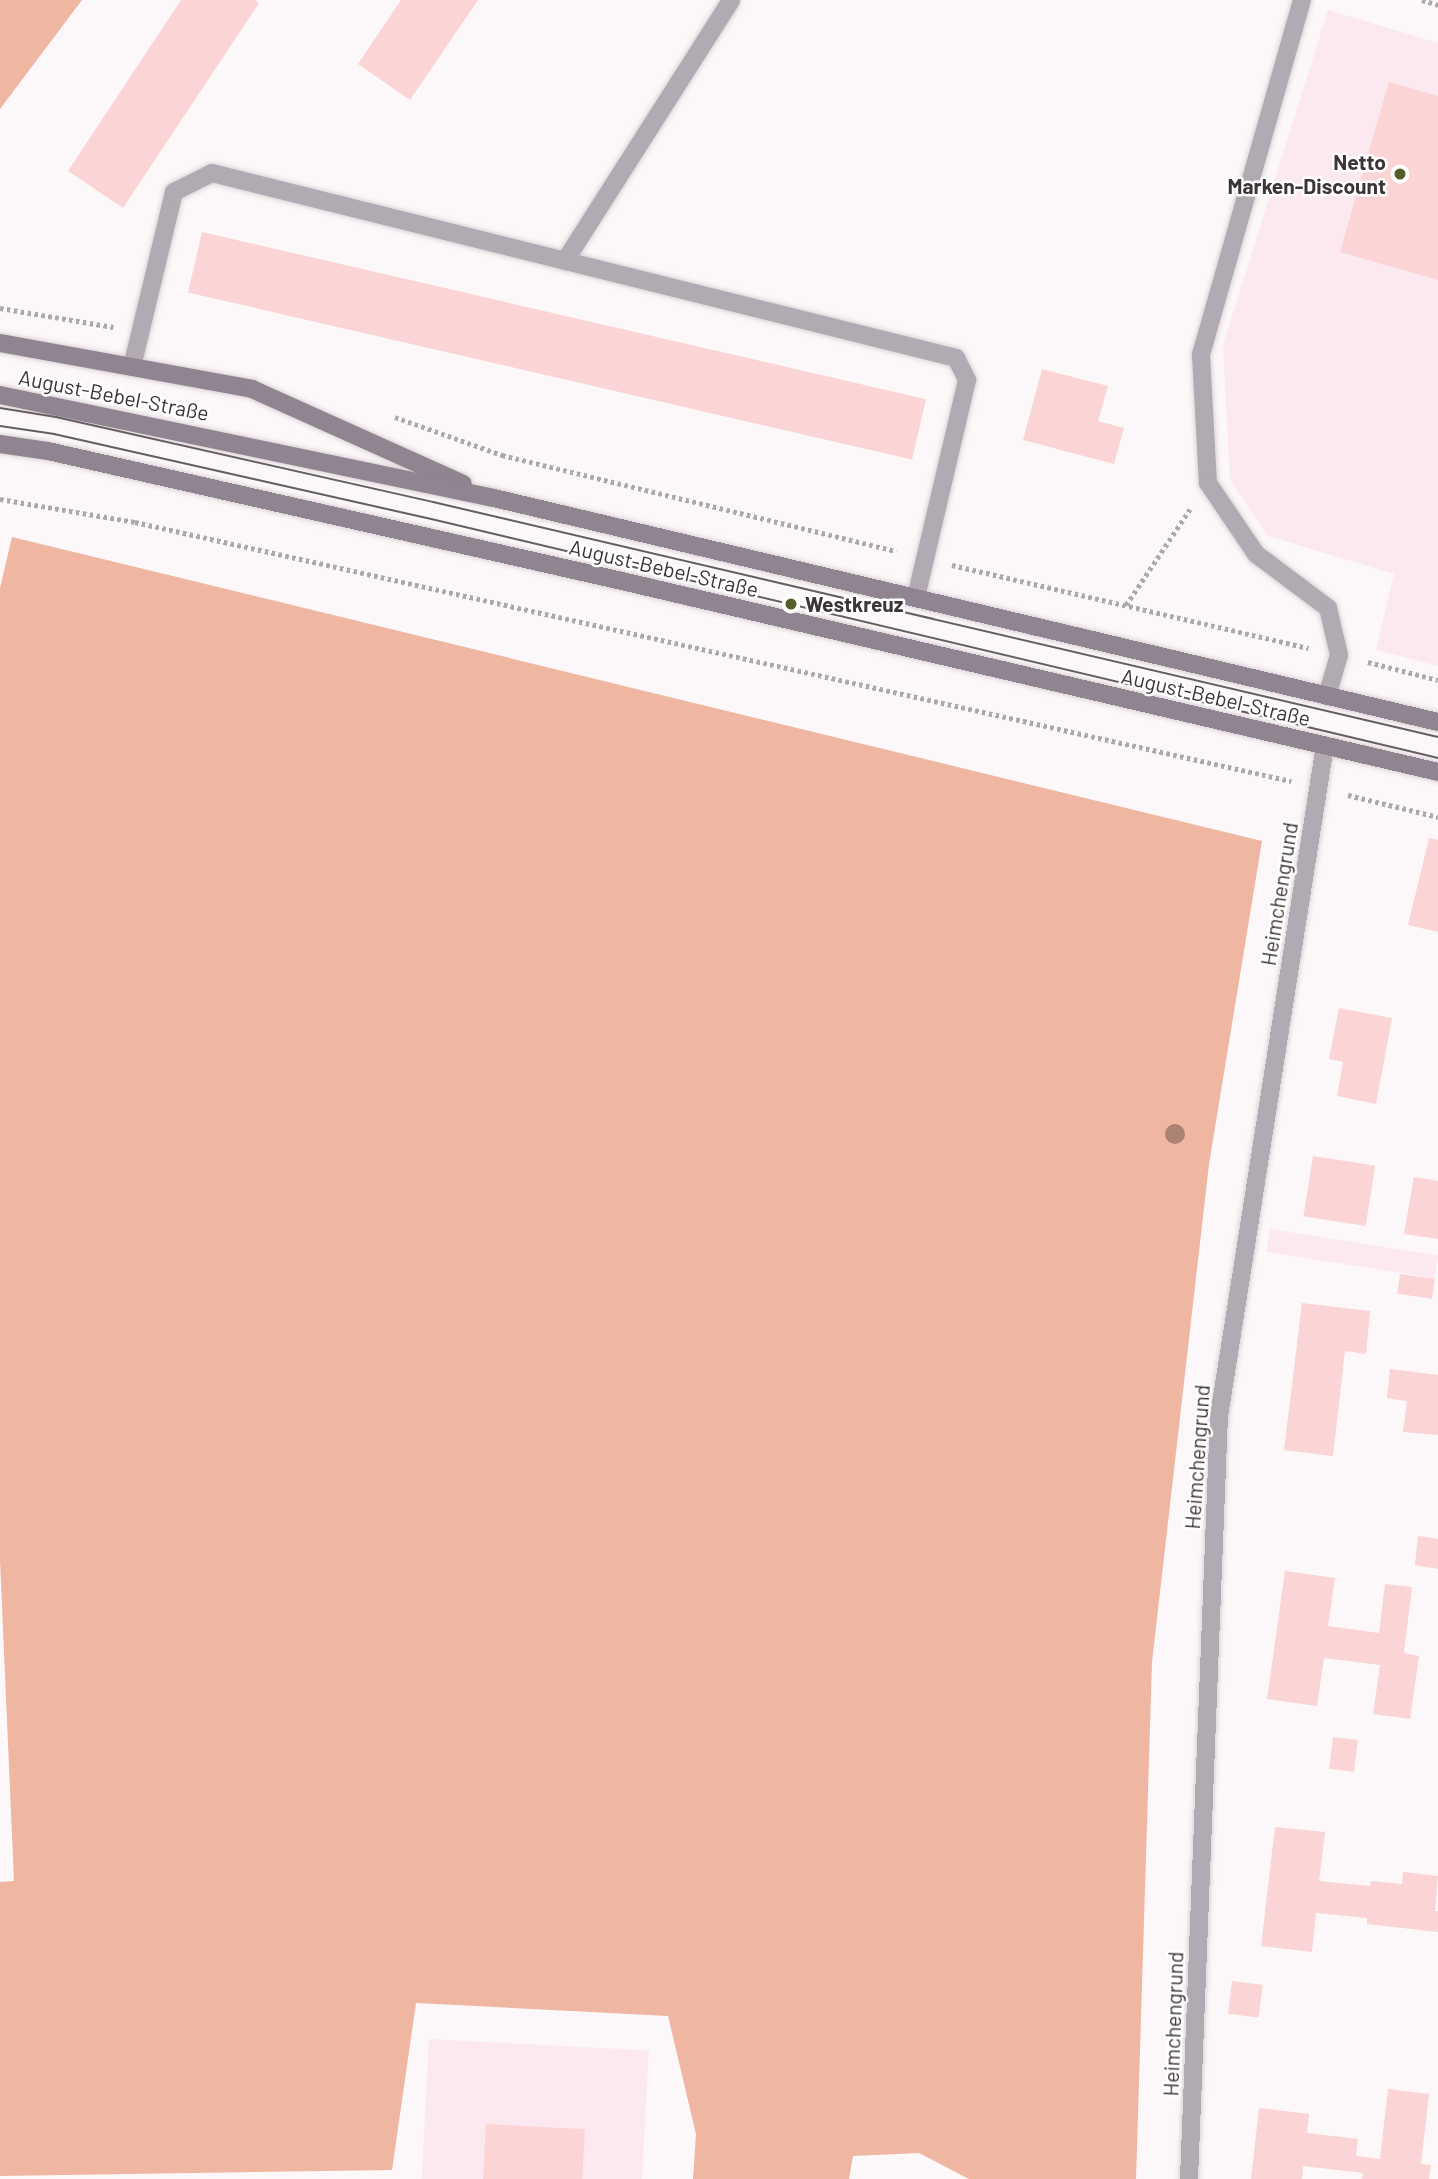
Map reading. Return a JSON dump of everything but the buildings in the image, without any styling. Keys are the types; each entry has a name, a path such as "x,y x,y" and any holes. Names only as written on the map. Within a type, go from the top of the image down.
{"street":[{"path":"565,261 731,0"},
{"path":"1302,0 1200,355 1209,483 1256,554 1328,608 1339,655 1327,696"},
{"name":"August-Bebel-Straße","path":"132,367 174,192 212,173 956,358 967,380 916,598"},
{"path":"0,343 252,389 494,498"},
{"name":"August-Bebel-Straße","path":"0,395 494,498 1438,722"},
{"name":"August-Bebel-Straße","path":"0,444 62,454 608,578 1438,772"},
{"name":"Heimchengrund","path":"1189,2179 1219,1416 1325,745"}],"path":[{"path":"1422,0 1438,5"},
{"path":"0,308 140,332"},
{"path":"386,414 502,455 1438,680"},
{"path":"1126,605 1209,483"},
{"path":"0,499 135,522 1438,817"}],"shaded area":[{"path":"0,0 82,0 0,109"},
{"path":"1328,10 1438,43 1438,666 1376,650 1394,574 1268,536 1230,480 1223,345"},
{"path":"12,537 1262,841 1209,1164 1152,1662 1136,2179 969,2179 919,2153 853,2156 849,2179 693,2179 696,2134 668,2016 416,2003 392,2170 0,2176 0,1882 14,1881 0,1560 0,588"},
{"path":"1270,1229 1438,1256 1434,1278 1266,1252"},
{"path":"429,2039 649,2051 642,2179 422,2179"}],"tram line":[{"path":"0,408 56,417 433,502 1438,737"},
{"path":"0,426 54,434 427,518 1438,758"}],"place":[{"name":"Netto Marken-Discount","path":"1400,174"},
{"name":"Westkreuz","path":"791,604"}]}
